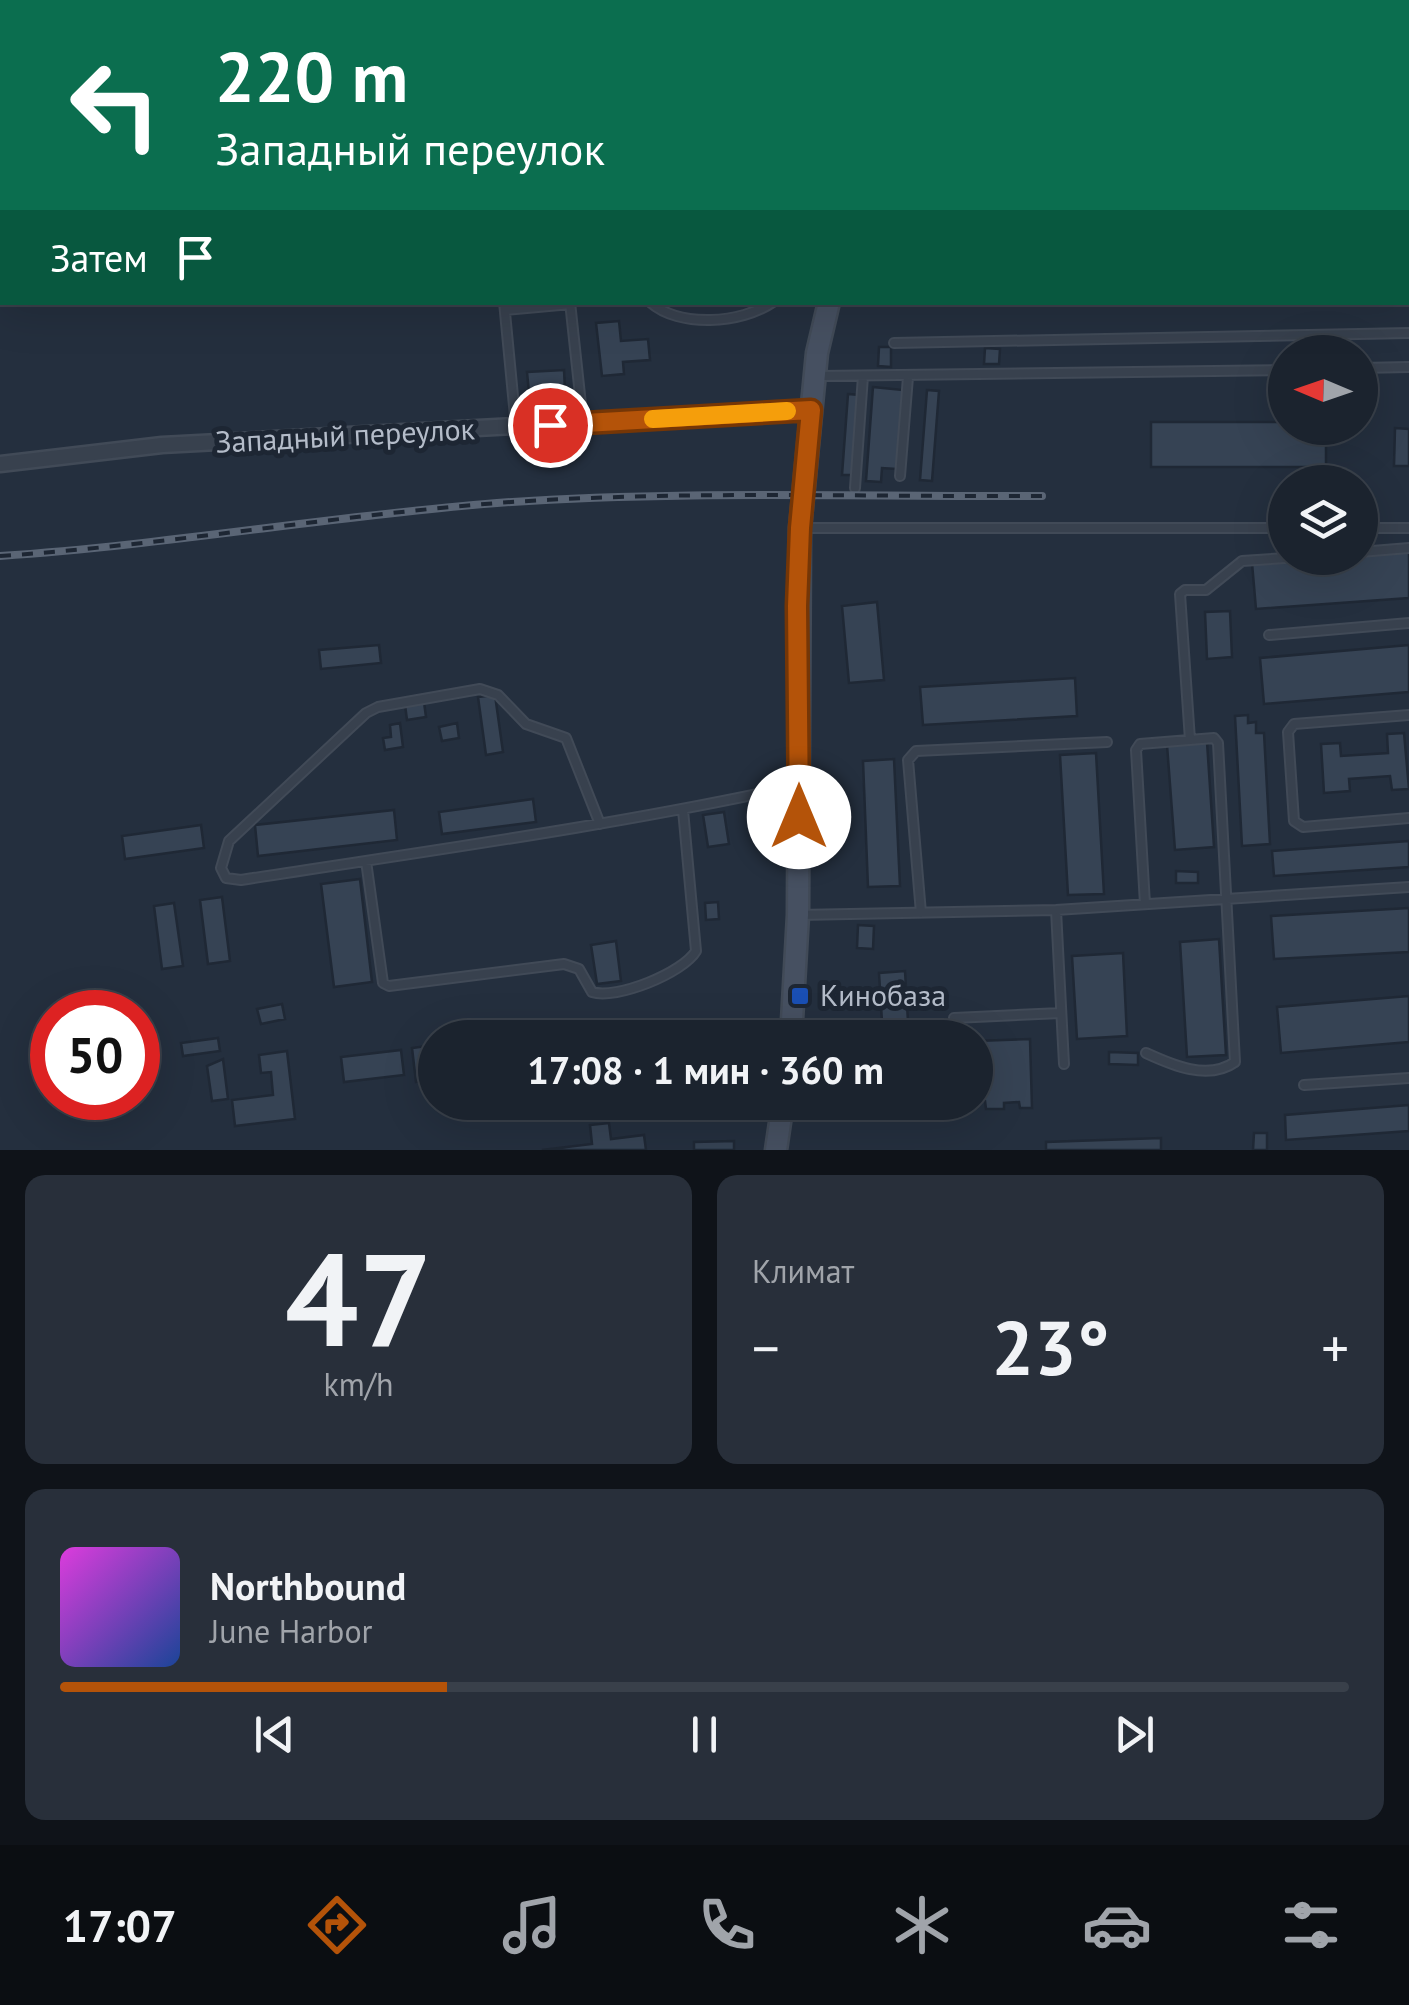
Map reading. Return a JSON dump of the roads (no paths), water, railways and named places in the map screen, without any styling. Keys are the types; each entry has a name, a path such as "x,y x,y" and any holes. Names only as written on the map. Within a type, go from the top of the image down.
{"main road":[{"path":"793,1020 798,915 800,528 815,376 829,305"},
{"path":"776,1150 780,1120"}],"street":[{"name":"Западный переулок","path":"0,464 162,446 811,410"}],"lane":[{"path":"516,427 505,306 538,305"},
{"path":"570,305 584,423"},
{"path":"655,305 681,319 744,315 766,305"},
{"path":"894,343 1409,332"},
{"path":"1378,368 1409,367"},
{"path":"815,376 1268,370"},
{"path":"855,488 864,376"},
{"path":"900,476 908,377"},
{"path":"800,528 1268,528"},
{"path":"1378,528 1409,528"},
{"path":"1378,551 1409,548"},
{"path":"1190,740 1180,594 1185,590 1206,590 1242,561 1268,559"},
{"path":"1268,635 1409,622"},
{"path":"600,824 566,738 526,724 498,695 480,689 378,707 366,714 229,841 222,868 223,875 236,880 600,824 683,810 799,784"},
{"path":"1409,716 1294,724 1288,732 1294,821 1303,827 1409,818"},
{"path":"1145,904 1136,750 1140,744 1214,738 1218,743 1236,1062 1228,1067 1186,1070 1146,1052"},
{"path":"920,913 908,760 916,751 1107,742"},
{"path":"366,860 383,983 389,986 564,964 578,968 592,992 614,995 684,964 696,951 683,810"},
{"path":"798,915 1056,910 1409,887"},
{"path":"1056,910 1064,1064"},
{"path":"954,1018 1061,1013"},
{"path":"1304,1085 1409,1078"}],"railway":[{"path":"0,556 435,509 565,499 701,495 1042,496"}],"place":[{"name":"Кинобаза","path":"800,996"}]}
